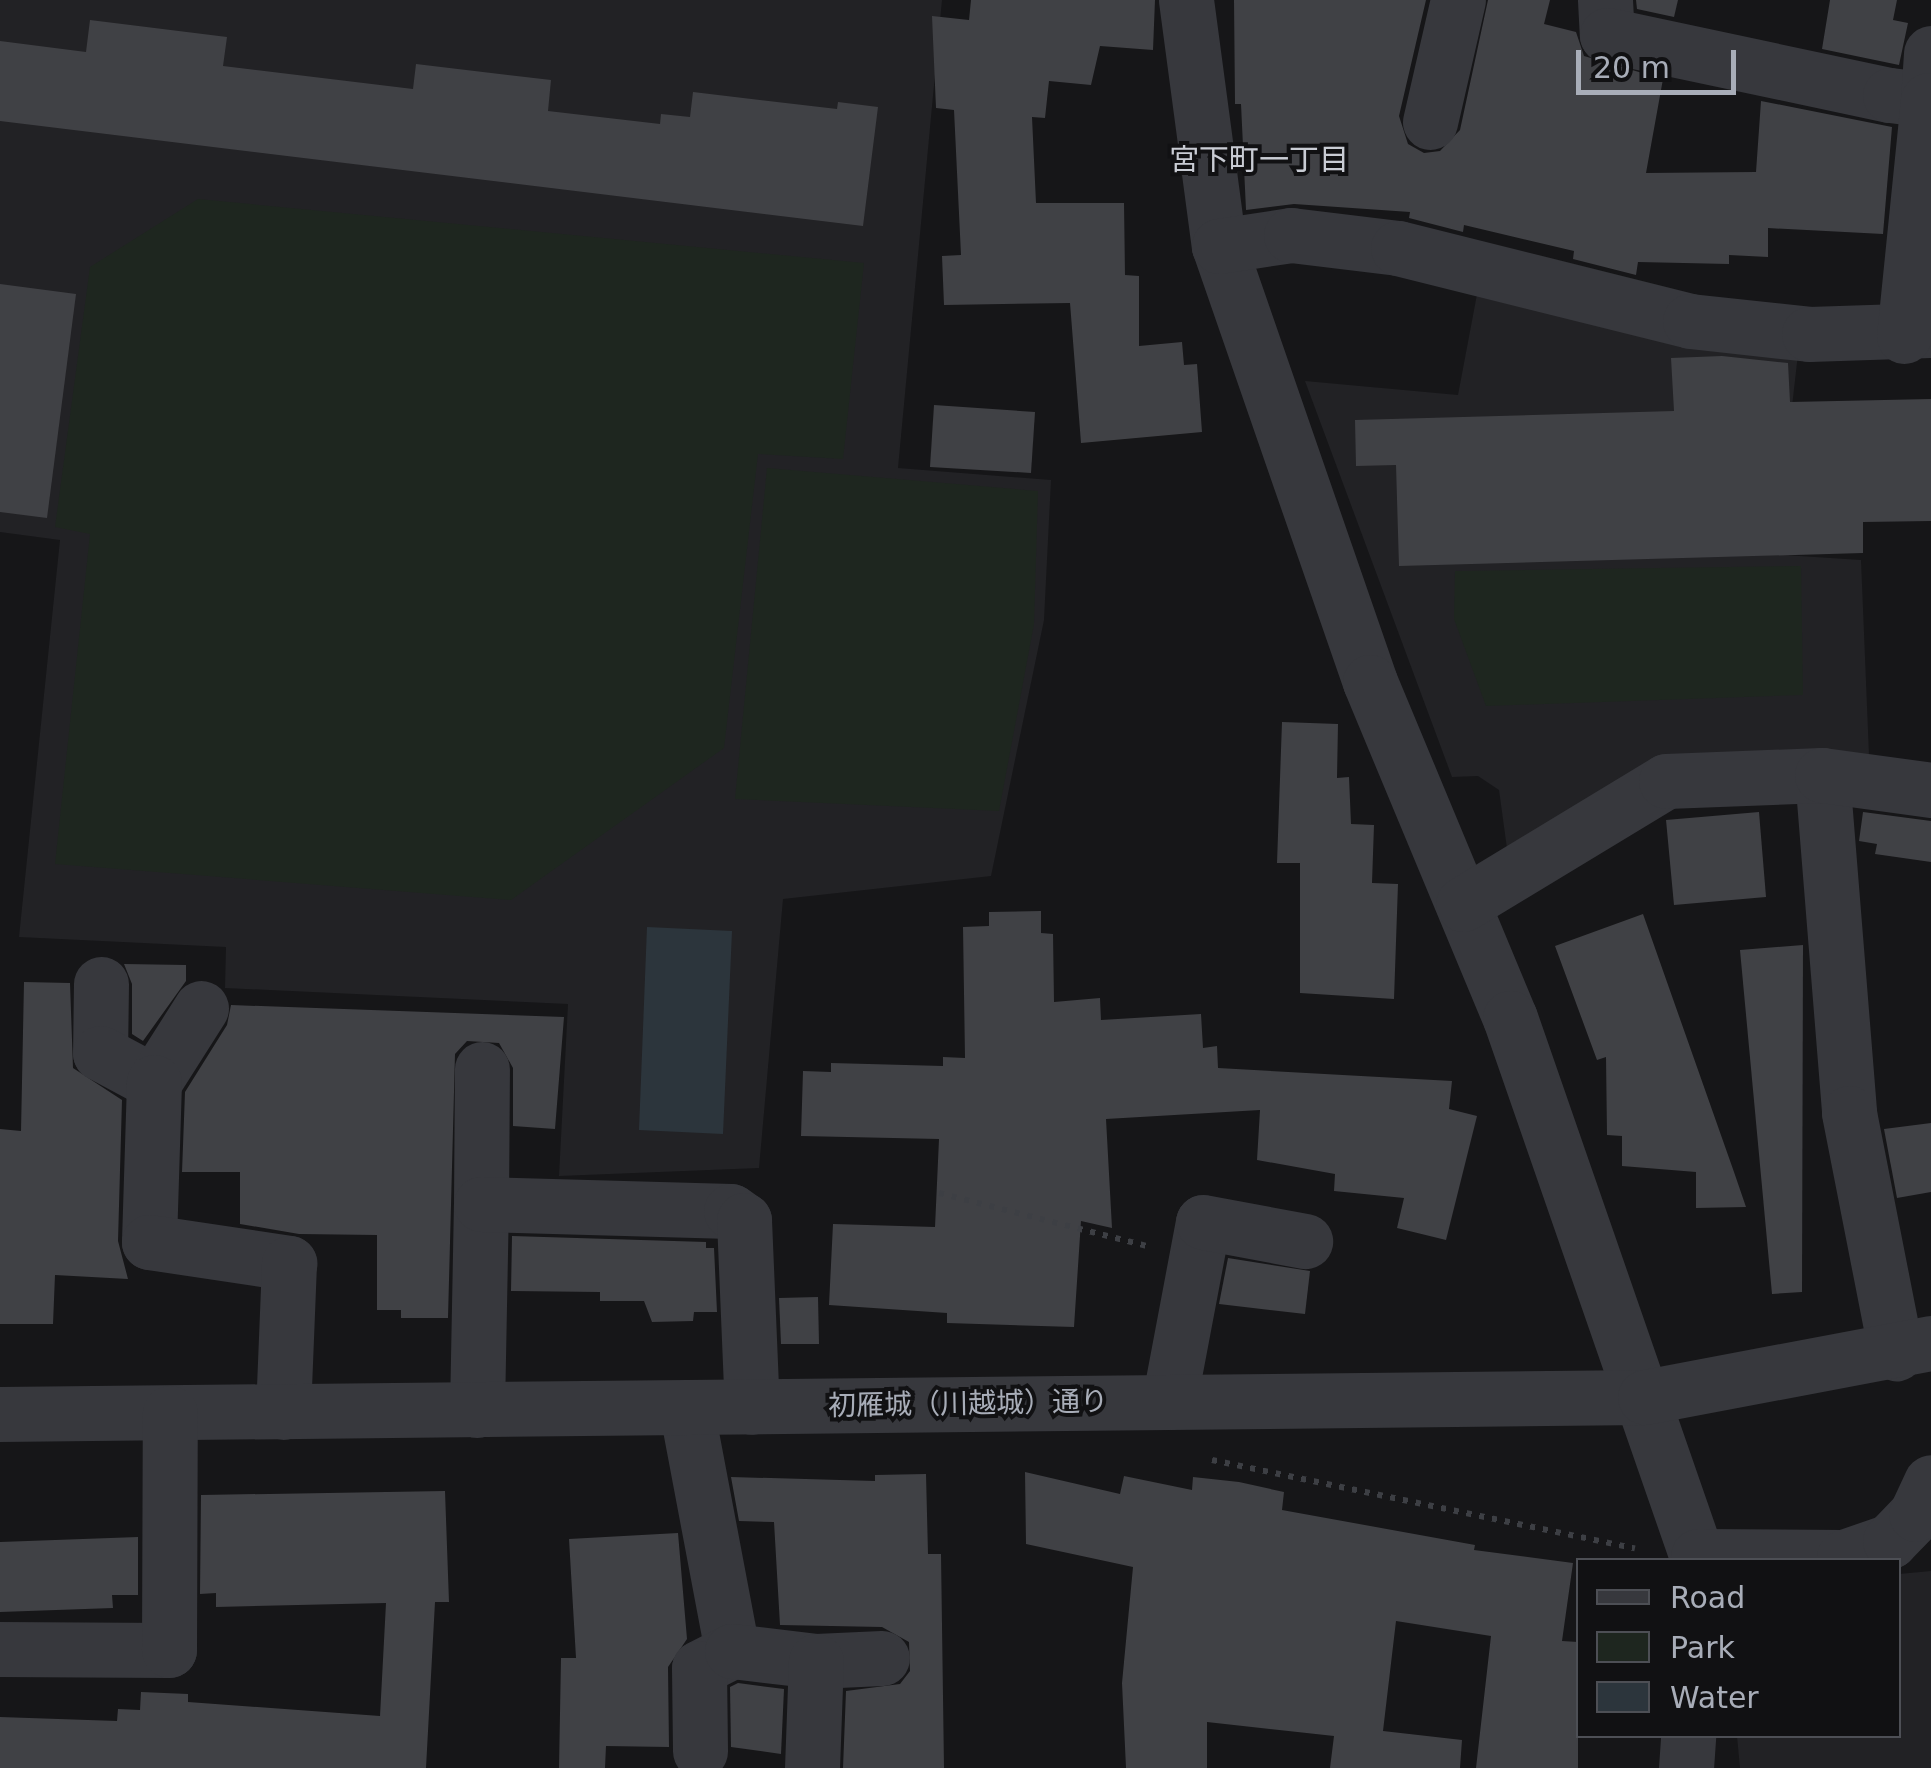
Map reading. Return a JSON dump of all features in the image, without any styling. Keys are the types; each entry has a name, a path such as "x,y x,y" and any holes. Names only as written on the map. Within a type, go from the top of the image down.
{"street":[{"path":"1186,0 1220,246 1370,682 1510,1018 1698,1558 1844,1558 1890,1541 1916,1514 1931,1482"},
{"path":"1430,122 1458,0"},
{"path":"1220,246 1291,235 1398,248 1690,322 1917,333 1929,77 1607,35 1606,0"},
{"path":"1463,904 1666,781 1822,775 1931,790"},
{"path":"1822,775 1849,1113 1914,1348"},
{"path":"101,984 100,1053 154,1082"},
{"path":"201,1008 154,1082 149,1242 289,1263 283,1412"},
{"path":"477,1410 482,1069"},
{"path":"480,1204 731,1211 744,1220 752,1407"},
{"path":"1169,1402 1204,1222 1305,1241"},
{"name":"初雁城（川越城）通り","path":"0,1414 1645,1397 1914,1348"},
{"path":"686,1407 732,1650"},
{"path":"0,1649 169,1650 170,1413"},
{"path":"700,1751 699,1668 732,1650 816,1662 882,1658"},
{"path":"812,1768 816,1662"},
{"path":"1686,1768 1688,1738"}],"path":[{"path":"938,1193 1196,1258"},
{"path":"1204,1458 1374,1490 1584,1541 1698,1558"}],"shaded area":[{"path":"0,0 942,0 898,468 1051,480 1044,620 991,876 783,899 759,1168 559,1176 568,1004 225,988 226,947 19,937 60,540 0,532"},
{"path":"1478,289 1799,345 1783,486 1784,555 1861,560 1869,755 1658,759 1509,863 1499,790 1478,776 1452,777 1305,381 1458,395"},
{"path":"1931,1571 1931,1768 1740,1768 1737,1738 1901,1738 1901,1574"}],"green space":[{"path":"198,199 864,263 843,459 758,454 724,748 511,900 55,864 90,534 55,527 90,267"},
{"path":"767,468 1038,491 1034,624 999,811 735,799"},
{"path":"1801,566 1803,695 1486,706 1454,619 1455,571"}],"water":[{"path":"647,927 732,931 723,1134 639,1130"}],"building":[{"path":"971,0 1155,0 1153,50 1100,46 1091,85 1049,81 1045,118 1032,117 1036,203 1124,203 1125,275 1139,276 1139,346 1182,342 1184,365 1197,364 1202,432 1081,443 1070,303 944,305 942,256 961,255 954,110 936,108 932,16 969,20"},
{"path":"1234,0 1426,0 1399,116 1408,144 1424,153 1440,151 1460,130 1488,0 1550,0 1544,24 1576,32 1584,56 1663,79 1646,173 1756,172 1761,101 1892,127 1883,234 1768,228 1768,257 1729,255 1729,264 1638,262 1636,275 1573,259 1574,251 1464,225 1463,232 1409,218 1410,212 1294,204 1246,210 1241,104 1235,104"},
{"path":"1636,0 1678,0 1674,17 1637,9"},
{"path":"1830,0 1897,0 1893,20 1908,23 1899,65 1822,49"},
{"path":"90,20 227,37 223,66 413,89 416,64 551,80 548,111 660,124 661,114 690,117 693,92 837,109 838,102 878,107 863,226 0,121 0,41 86,52"},
{"path":"0,284 76,294 47,518 0,512"},
{"path":"1722,356 1788,363 1790,402 1931,399 1931,521 1863,522 1863,553 1399,566 1396,465 1356,466 1355,420 1674,411 1671,358"},
{"path":"934,405 1035,412 1031,473 930,467"},
{"path":"1282,722 1338,724 1337,778 1349,777 1351,824 1374,825 1372,883 1398,884 1394,999 1300,993 1300,863 1277,863"},
{"path":"1759,812 1766,897 1674,905 1666,820"},
{"path":"1863,812 1931,821 1931,862 1875,854 1877,844 1859,841"},
{"path":"1041,911 1041,933 1053,934 1054,1002 1100,998 1101,1020 1201,1014 1203,1048 1217,1046 1218,1068 1452,1081 1449,1109 1477,1116 1446,1240 1397,1228 1404,1198 1334,1191 1335,1174 1257,1160 1260,1110 1106,1119 1112,1228 1081,1221 1074,1327 947,1323 947,1313 829,1305 833,1224 935,1227 939,1139 801,1136 803,1071 831,1072 831,1063 943,1066 943,1057 965,1058 963,927 989,926 989,912"},
{"path":"1643,914 1746,1207 1696,1208 1696,1172 1622,1166 1622,1136 1607,1135 1606,1057 1597,1060 1555,946"},
{"path":"1803,945 1802,1292 1772,1294 1740,950"},
{"path":"124,964 186,965 186,981 143,1041 132,1034 132,984"},
{"path":"24,982 70,983 73,1068 122,1100 118,1241 128,1279 55,1275 53,1324 0,1324 0,1129 21,1131"},
{"path":"231,1005 564,1017 555,1129 513,1126 513,1068 499,1043 467,1041 455,1054 448,1318 401,1318 401,1310 377,1310 377,1235 299,1234 240,1224 240,1172 182,1172 185,1092 227,1025"},
{"path":"1931,1123 1931,1192 1897,1198 1884,1129"},
{"path":"512,1236 706,1242 706,1248 714,1248 717,1312 694,1312 693,1321 652,1322 644,1301 600,1301 600,1292 511,1291"},
{"path":"1228,1258 1310,1271 1305,1314 1219,1304"},
{"path":"818,1297 819,1344 781,1344 779,1298"},
{"path":"1025,1472 1120,1494 1124,1476 1192,1490 1193,1477 1284,1492 1282,1510 1475,1545 1474,1550 1573,1563 1562,1641 1576,1642 1578,1768 1476,1768 1491,1636 1396,1621 1383,1731 1462,1740 1460,1768 1330,1768 1334,1736 1207,1722 1207,1768 1126,1768 1122,1683 1133,1567 1026,1544"},
{"path":"926,1474 928,1554 941,1554 944,1768 843,1768 846,1691 900,1684 910,1671 909,1642 882,1627 780,1625 774,1522 739,1521 731,1477 875,1481 875,1475"},
{"path":"445,1491 449,1602 435,1602 426,1768 0,1768 0,1717 117,1721 118,1709 140,1710 141,1692 188,1694 188,1702 380,1716 386,1603 216,1607 216,1593 200,1594 201,1495"},
{"path":"678,1533 687,1639 668,1667 669,1747 606,1746 605,1768 559,1768 561,1658 576,1658 569,1539"},
{"path":"138,1537 138,1595 112,1595 113,1608 0,1612 0,1542"},
{"path":"738,1683 784,1689 781,1754 731,1747 730,1687"}],"district":[{"name":"宮下町一丁目","path":"1259,160"}]}
